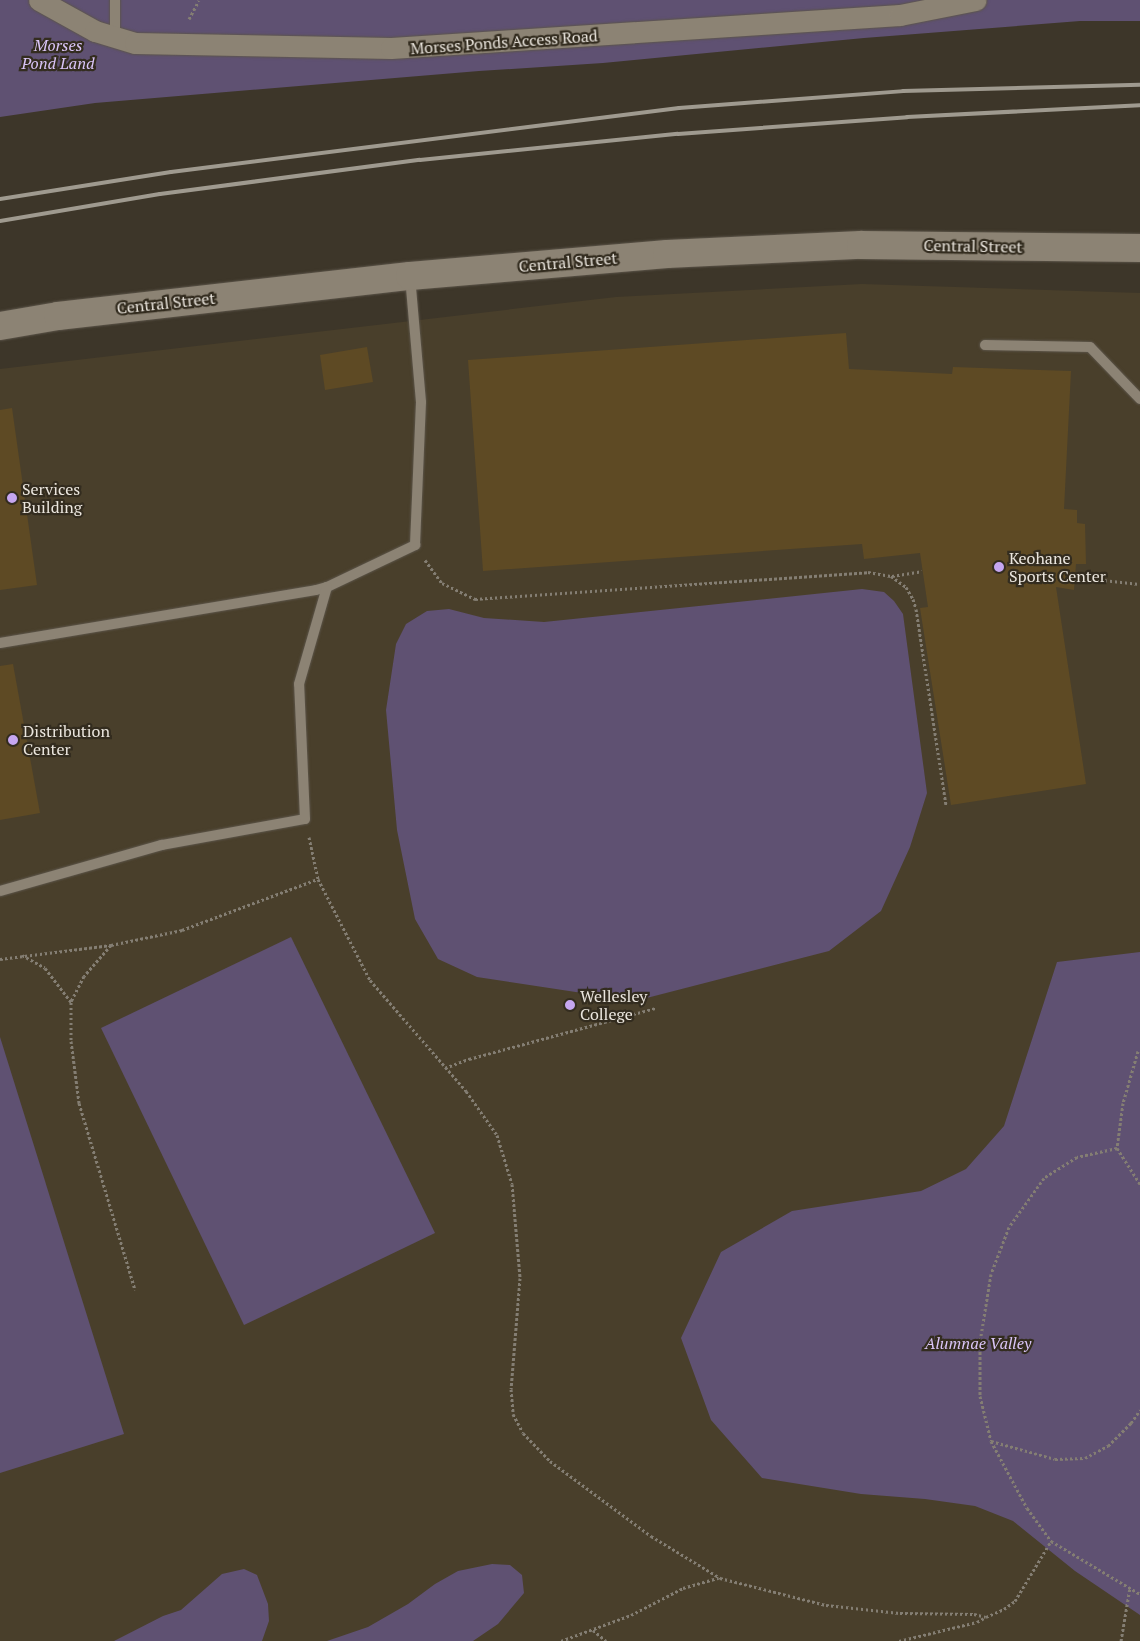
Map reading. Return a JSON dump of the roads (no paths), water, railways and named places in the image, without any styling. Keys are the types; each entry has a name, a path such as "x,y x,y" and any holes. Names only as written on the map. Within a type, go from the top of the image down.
{"main road":[{"name":"Central Street","path":"0,326 58,316 410,276 667,254 801,247 1140,248"}],"street":[{"name":"Morses Ponds Access Road","path":"39,0 71,19 116,39 157,45 422,48 900,15 976,0"}],"lane":[{"path":"115,0 116,39"},
{"path":"0,643 275,598 327,587 415,545 421,402 410,276"},
{"path":"985,345 1090,347 1140,399"},
{"path":"0,891 162,845 305,819 299,684 327,587"}],"railway":[{"path":"0,199 171,172 679,108 903,91 1140,85"},
{"path":"0,221 160,194 420,160 678,134 907,117 1140,105"}],"place":[{"name":"Services Building","path":"12,498"},
{"name":"Keohane Sports Center","path":"999,567"},
{"name":"Distribution Center","path":"13,740"},
{"name":"Wellesley College","path":"570,1005"}],"park label":[{"name":"Morses Pond Land","path":"58,54"},
{"name":"Alumnae Valley","path":"978,1343"}]}
